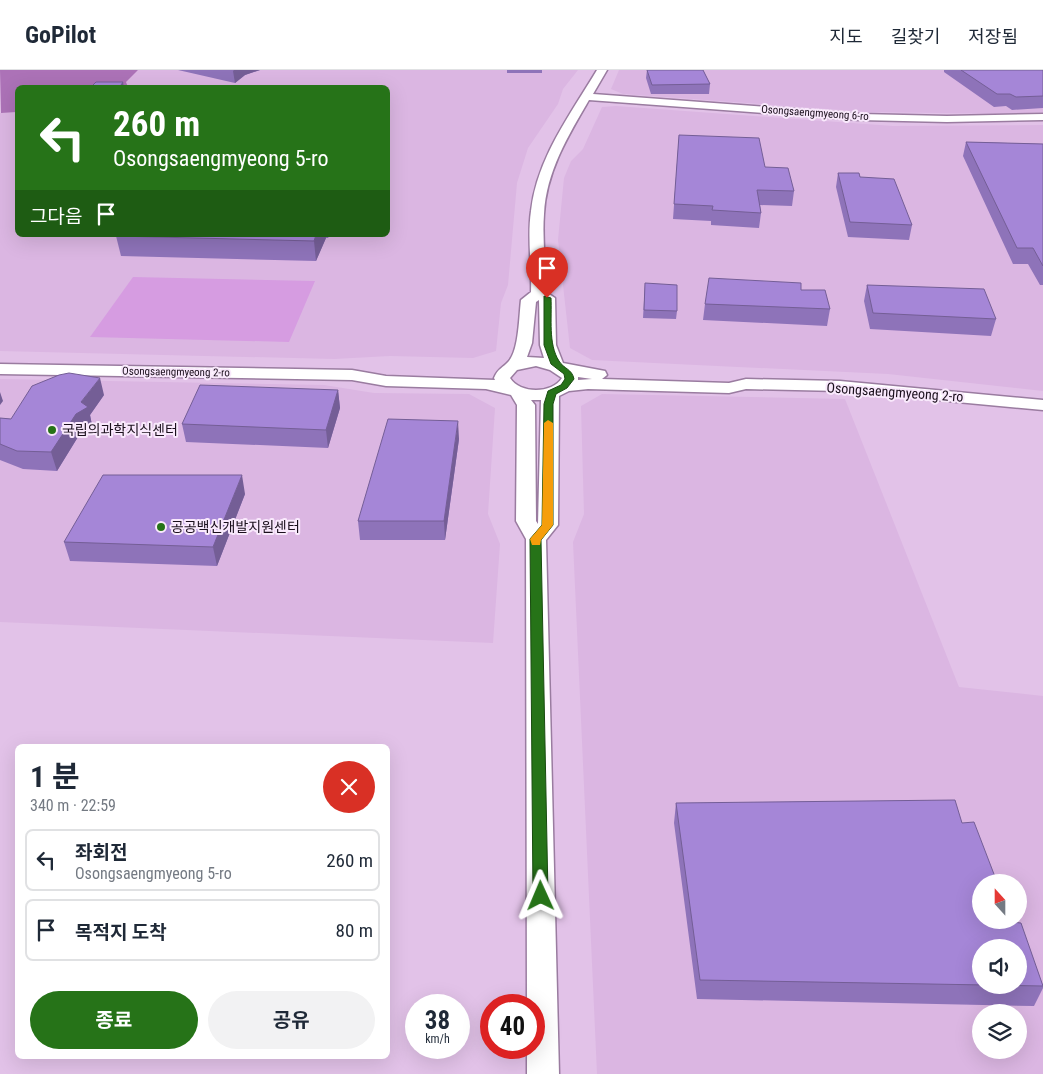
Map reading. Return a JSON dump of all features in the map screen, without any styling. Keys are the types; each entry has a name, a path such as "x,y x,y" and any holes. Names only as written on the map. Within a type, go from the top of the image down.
{"street":[{"path":"538,294 537,214 542,182 557,146 602,70"},
{"name":"Osongsaengmyeong 6-ro","path":"587,97 860,117 947,119 1043,117"},
{"path":"538,294 529,300 524,343 511,367 502,378 504,383 514,390 526,405 526,521 536,539 543,1074"},
{"path":"536,539 548,525 548,404 559,378 548,345 547,298 538,294"},
{"name":"Osongsaengmyeong 2-ro","path":"352,375 384,369 481,372 536,361 559,378 588,384 729,388 746,384 840,386 1043,404"},
{"name":"Osongsaengmyeong 2-ro","path":"0,368 352,375 386,381 486,384 528,394 559,378"}],"shaded area":[{"path":"0,70 138,70 126,82 127,85 15,85 15,112 1,113"},
{"path":"138,70 578,70 563,89 558,104 528,148 517,183 508,285 501,303 496,351 473,358 390,356 334,359 0,351 0,113 15,112 15,237 390,237 390,85 127,85 126,82"},
{"path":"619,70 1043,70 1043,112 1006,114 869,112 623,94 611,89"},
{"path":"616,106 893,126 1043,125 1043,391 888,374 592,360 570,348 558,240 564,178 571,161 583,149 602,107"},
{"path":"133,277 315,281 289,342 90,337"},
{"path":"0,379 324,385 374,393 469,394 495,408 488,514 500,544 493,643 0,622"},
{"path":"602,394 845,399 959,687 1043,696 1043,1074 597,1074 573,542 584,514 581,406"}],"building":[{"path":"647,70 703,70 710,84 652,85"},
{"path":"961,70 1043,70 1043,96 1016,97 1010,94 997,94"},
{"path":"96,82 123,82 121,85 93,85"},
{"path":"679,135 759,138 765,167 788,168 794,191 757,190 761,213 712,210 713,206 674,204"},
{"path":"966,142 1043,144 1043,266 1033,248 1017,248"},
{"path":"838,173 859,173 860,177 894,179 912,225 850,222"},
{"path":"156,237 315,237 314,241"},
{"path":"709,278 801,283 801,290 825,290 830,309 705,304"},
{"path":"645,283 677,285 677,311 644,310"},
{"path":"867,285 984,289 996,319 873,313"},
{"path":"69,373 100,378 81,402 88,407 76,414 51,452 17,451 0,444 0,418 11,419 32,386"},
{"path":"200,385 338,390 326,430 182,424"},
{"path":"388,419 458,421 444,521 358,521"},
{"name":"공공백신개발지원센터","path":"103,475 242,475 213,547 64,542"},
{"path":"955,800 962,823 974,822 994,874 972,874 972,929 1023,929 1027,939 972,939 972,985 700,980 676,803"},
{"path":"1027,940 1043,986 1027,986"}],"slow traffic":[{"path":"536,543 536,539 548,525 548,423"}],"place":[{"name":"국립의과학지식센터","path":"52,430"},
{"name":"공공백신개발지원센터","path":"161,527"}],"route":[{"path":"541,896 536,539 548,525 548,404 552,393 561,389 567,384 569,379 568,373 556,364 548,345 547,298"}]}
